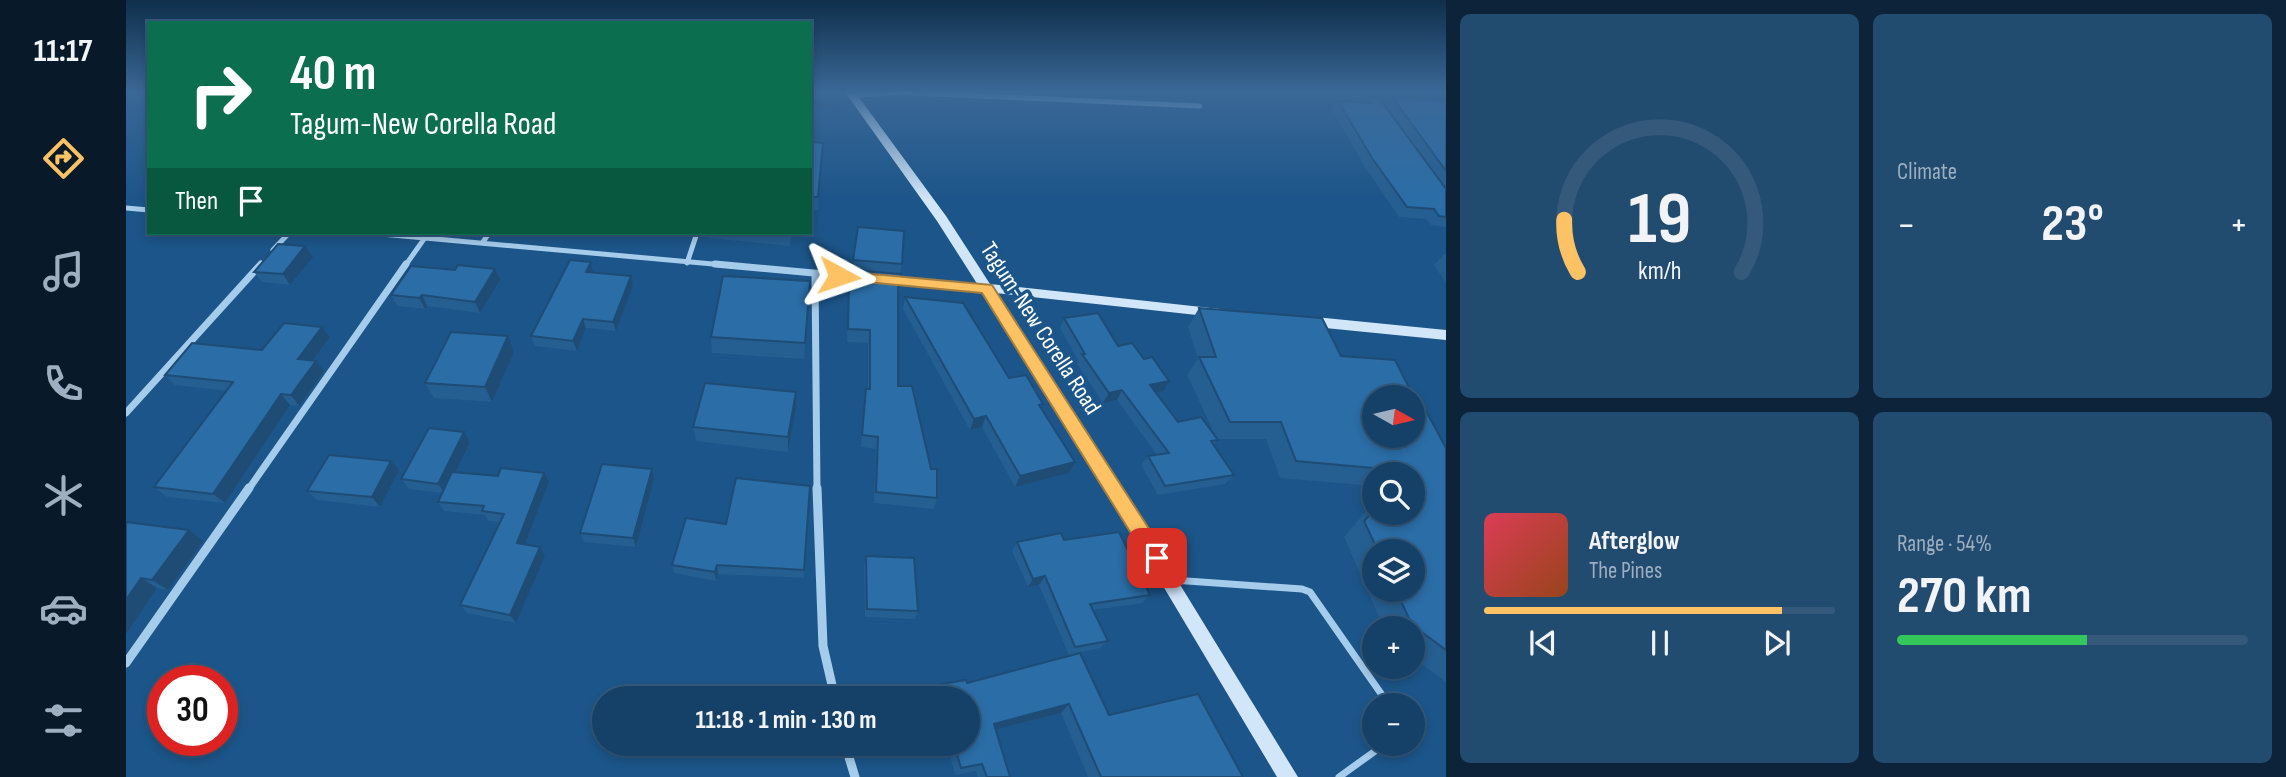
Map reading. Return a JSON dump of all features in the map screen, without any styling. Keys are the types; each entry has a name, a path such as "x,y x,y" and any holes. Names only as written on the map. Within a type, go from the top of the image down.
{"main road":[{"name":"Tagum-New Corella Road","path":"877,128 942,219 987,288 1170,579 1289,777"},
{"path":"987,288 1223,312"},
{"path":"1293,320 1446,335"}],"street":[{"path":"126,208 147,210"},
{"path":"126,413 287,235"},
{"path":"388,235 483,242 687,264 868,278"},
{"path":"483,242 488,235"},
{"path":"687,264 696,235"},
{"path":"126,663 424,239"},
{"path":"815,274 818,554 823,646 832,686"},
{"path":"881,279 987,288"},
{"path":"849,756 855,777"}],"lane":[{"path":"1170,579 1302,589 1310,592 1381,693"},
{"path":"1339,777 1368,756"}],"building":[{"path":"1354,128 1401,128 1446,189 1446,217 1439,216 1434,209 1407,207"},
{"path":"1415,128 1446,128 1446,171"},
{"path":"812,142 823,143 818,197 812,197"},
{"path":"858,227 904,231 902,264 853,260"},
{"path":"278,244 305,246 283,274 254,272"},
{"path":"570,260 591,262 586,272 631,276 613,322 583,319 573,341 531,336"},
{"path":"458,265 495,269 475,302 422,295 419,298 391,295 411,266 455,270"},
{"path":"852,270 901,274 900,288 898,283 898,386 912,386 931,469 937,469 937,498 876,492 878,437 862,435 866,389 870,389 870,330 848,329 849,280"},
{"path":"723,276 810,281 805,343 711,337"},
{"path":"905,297 963,303 1009,378 1026,375 1043,404 1039,405 1075,462 1020,476 986,416 974,419"},
{"path":"1199,308 1322,318 1341,356 1395,360 1408,385 1362,385 1362,448 1425,448 1425,409 1446,448 1446,650 1425,635 1425,616 1408,616 1401,602 1425,602 1425,539 1372,539 1366,525 1425,525 1425,462 1362,462 1362,467 1296,461 1281,422 1230,422 1199,357 1216,357"},
{"path":"1098,313 1118,346 1132,343 1144,359 1152,357 1169,381 1150,385 1178,422 1201,417 1218,440 1211,441 1234,475 1165,486 1148,456 1169,453 1122,390 1109,393 1082,354 1085,354 1064,318"},
{"path":"284,323 322,327 298,359 316,361 291,395 281,394 213,494 154,487 233,382 165,375 192,343 262,350"},
{"path":"451,332 508,336 485,387 425,383"},
{"path":"705,383 796,392 788,437 693,427"},
{"path":"429,428 464,432 438,484 401,479"},
{"path":"329,455 391,461 372,497 307,491"},
{"path":"602,464 652,469 633,538 580,533"},
{"path":"501,468 544,473 517,543 540,547 510,615 460,605 504,514 482,511 484,506 438,502 452,472 498,476"},
{"path":"736,478 810,486 804,570 717,565 715,572 672,565 686,518 726,524"},
{"path":"126,522 189,530 152,580 141,578 126,600"},
{"path":"1119,532 1150,595 1090,604 1108,641 1075,647 1045,576 1033,579 1017,542 1061,533 1064,540"},
{"path":"866,556 914,558 918,611 867,609"},
{"path":"1080,653 1109,715 1198,694 1243,777 1101,777 1069,704 994,724 1010,777 987,777 982,764 961,768 958,756 980,756 980,686 930,686 966,680 967,683"}],"route":[{"path":"839,276 987,288 1157,558"}]}
